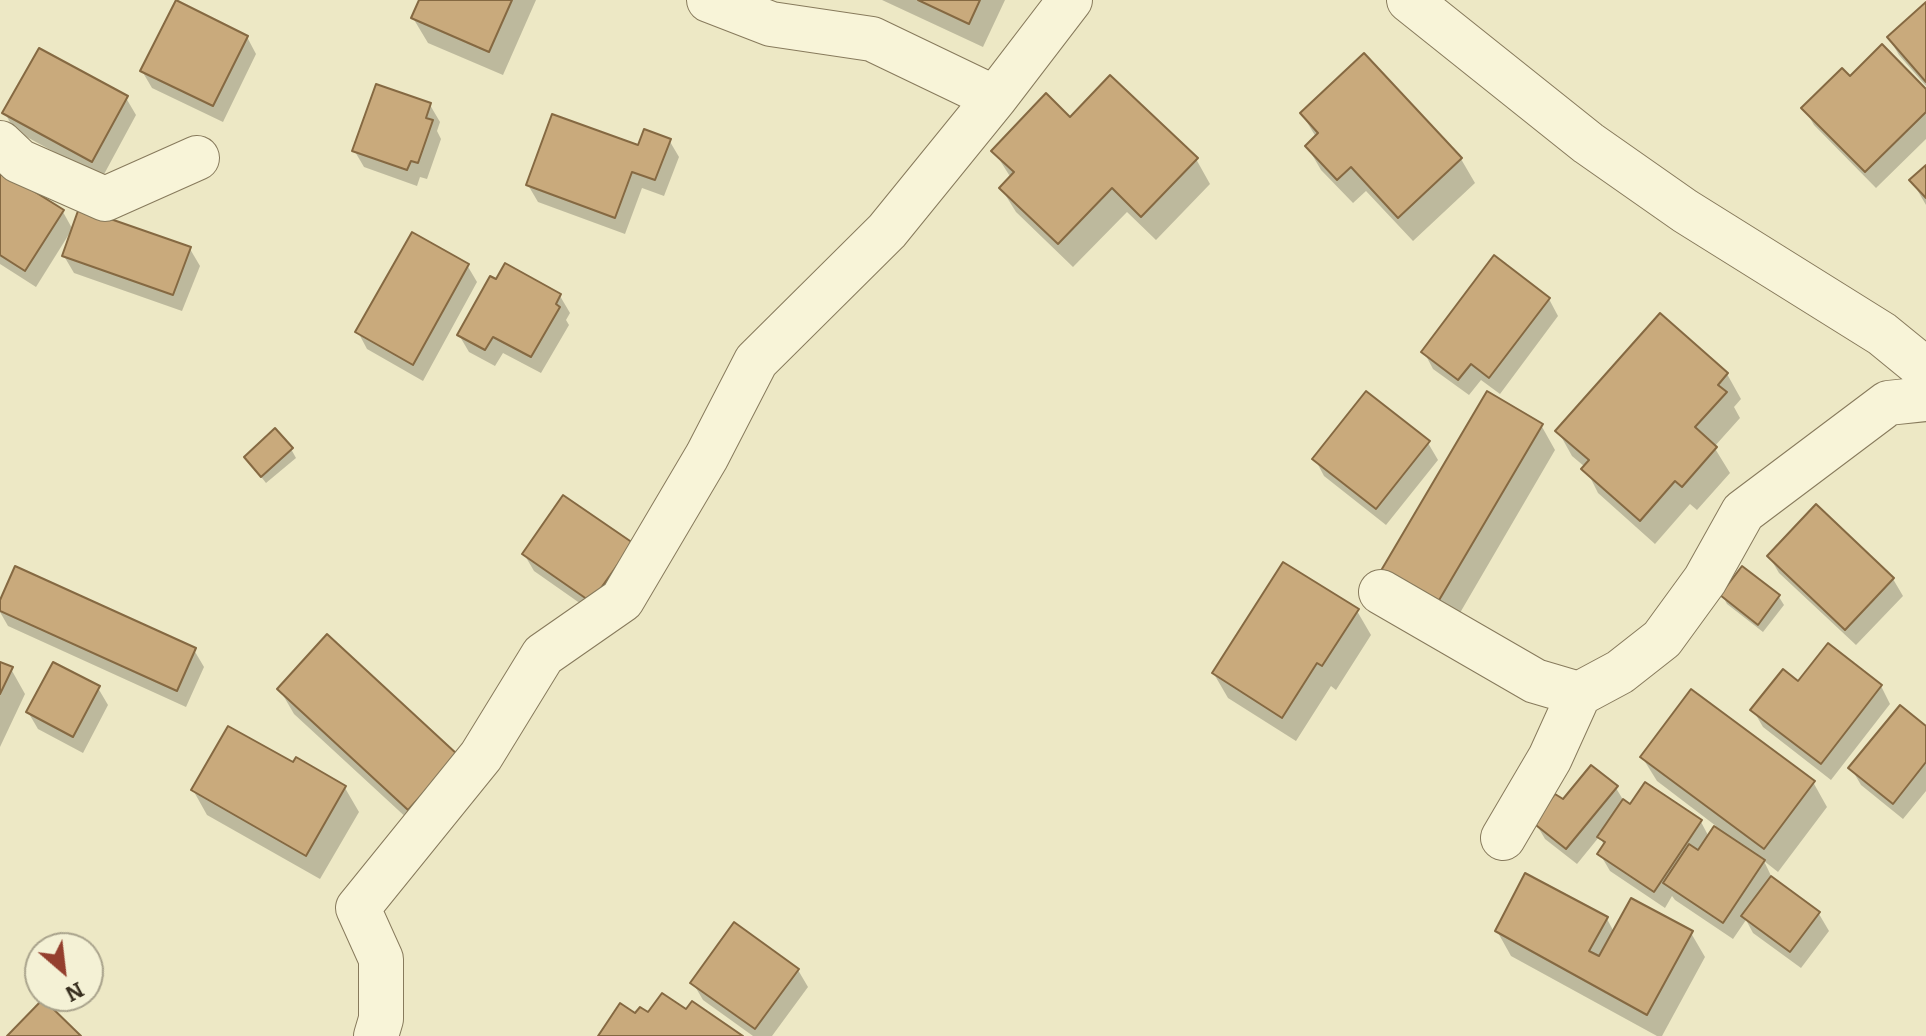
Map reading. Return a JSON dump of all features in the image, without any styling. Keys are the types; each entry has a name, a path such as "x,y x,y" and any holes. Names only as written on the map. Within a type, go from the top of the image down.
{"street":[{"path":"709,0 771,24 872,39 995,98"},
{"path":"376,1036 381,1019 381,959 358,908 481,756 543,655 622,600 707,456 756,361 887,231 1070,0"},
{"path":"1409,0 1588,143 1685,211 1882,334 1926,370"},
{"path":"0,143 19,161 105,199 197,158"},
{"path":"1503,838 1550,758 1579,694 1620,672 1662,639 1705,580 1743,512 1888,403 1926,399"},
{"path":"1381,592 1535,681 1579,694"}],"building":[{"path":"176,0 248,36 213,106 140,71"},
{"path":"419,0 512,0 489,52 411,18"},
{"path":"918,0 980,0 969,24"},
{"path":"1926,2 1926,82 1887,37"},
{"path":"1882,44 1926,89 1926,112 1865,172 1801,108 1842,68 1850,76"},
{"path":"39,48 128,96 92,162 2,113"},
{"path":"1364,53 1462,158 1398,218 1351,167 1337,180 1305,146 1318,133 1300,113"},
{"path":"1110,75 1198,158 1141,217 1112,188 1058,244 999,188 1014,172 991,151 1046,93 1070,117"},
{"path":"376,84 431,103 426,118 433,120 418,163 411,161 407,170 352,151"},
{"path":"552,114 638,145 644,129 671,139 655,180 632,172 615,218 526,185"},
{"path":"1926,165 1926,198 1909,180"},
{"path":"0,170 64,210 25,271 0,255"},
{"path":"79,208 191,247 173,295 62,256"},
{"path":"412,232 469,264 413,365 355,332"},
{"path":"1494,255 1550,298 1489,378 1471,364 1458,380 1421,352"},
{"path":"505,263 561,294 556,304 560,307 531,357 493,337 485,350 457,335 490,276 496,279"},
{"path":"1660,313 1728,373 1718,385 1727,392 1695,427 1717,447 1682,487 1675,481 1640,521 1581,469 1589,460 1555,431"},
{"path":"1366,391 1430,441 1376,509 1312,459"},
{"path":"1487,391 1543,424 1435,607 1379,574"},
{"path":"275,428 293,448 261,477 244,457"},
{"path":"563,495 633,543 591,602 522,554"},
{"path":"1816,504 1894,578 1845,630 1767,556"},
{"path":"1283,562 1359,609 1322,666 1317,663 1282,718 1212,673"},
{"path":"15,566 196,648 177,691 0,611 0,600"},
{"path":"1742,566 1780,595 1758,625 1720,595"},
{"path":"327,634 458,755 408,810 277,689"},
{"path":"1828,643 1882,685 1821,764 1750,710 1783,669 1798,681"},
{"path":"0,662 13,667 0,694"},
{"path":"53,662 100,686 73,737 26,712"},
{"path":"1691,689 1815,781 1764,849 1640,757"},
{"path":"1900,705 1926,726 1926,762 1893,804 1848,768"},
{"path":"228,726 293,762 296,757 346,786 306,856 191,790"},
{"path":"1591,765 1618,786 1566,849 1532,822 1555,794 1563,799"},
{"path":"1645,782 1702,820 1654,892 1597,854 1605,842 1597,837 1623,799 1630,804"},
{"path":"1714,826 1765,860 1723,923 1663,883 1689,844 1698,850"},
{"path":"1525,873 1608,917 1589,951 1599,956 1631,898 1693,931 1647,1015 1495,931"},
{"path":"1771,876 1820,912 1790,952 1741,916"},
{"path":"734,922 799,969 755,1029 690,983"},
{"path":"662,993 686,1009 692,1001 743,1036 598,1036 620,1003 635,1013 640,1007 648,1012"},
{"path":"30,1012 56,1012 81,1036 7,1036"}]}
